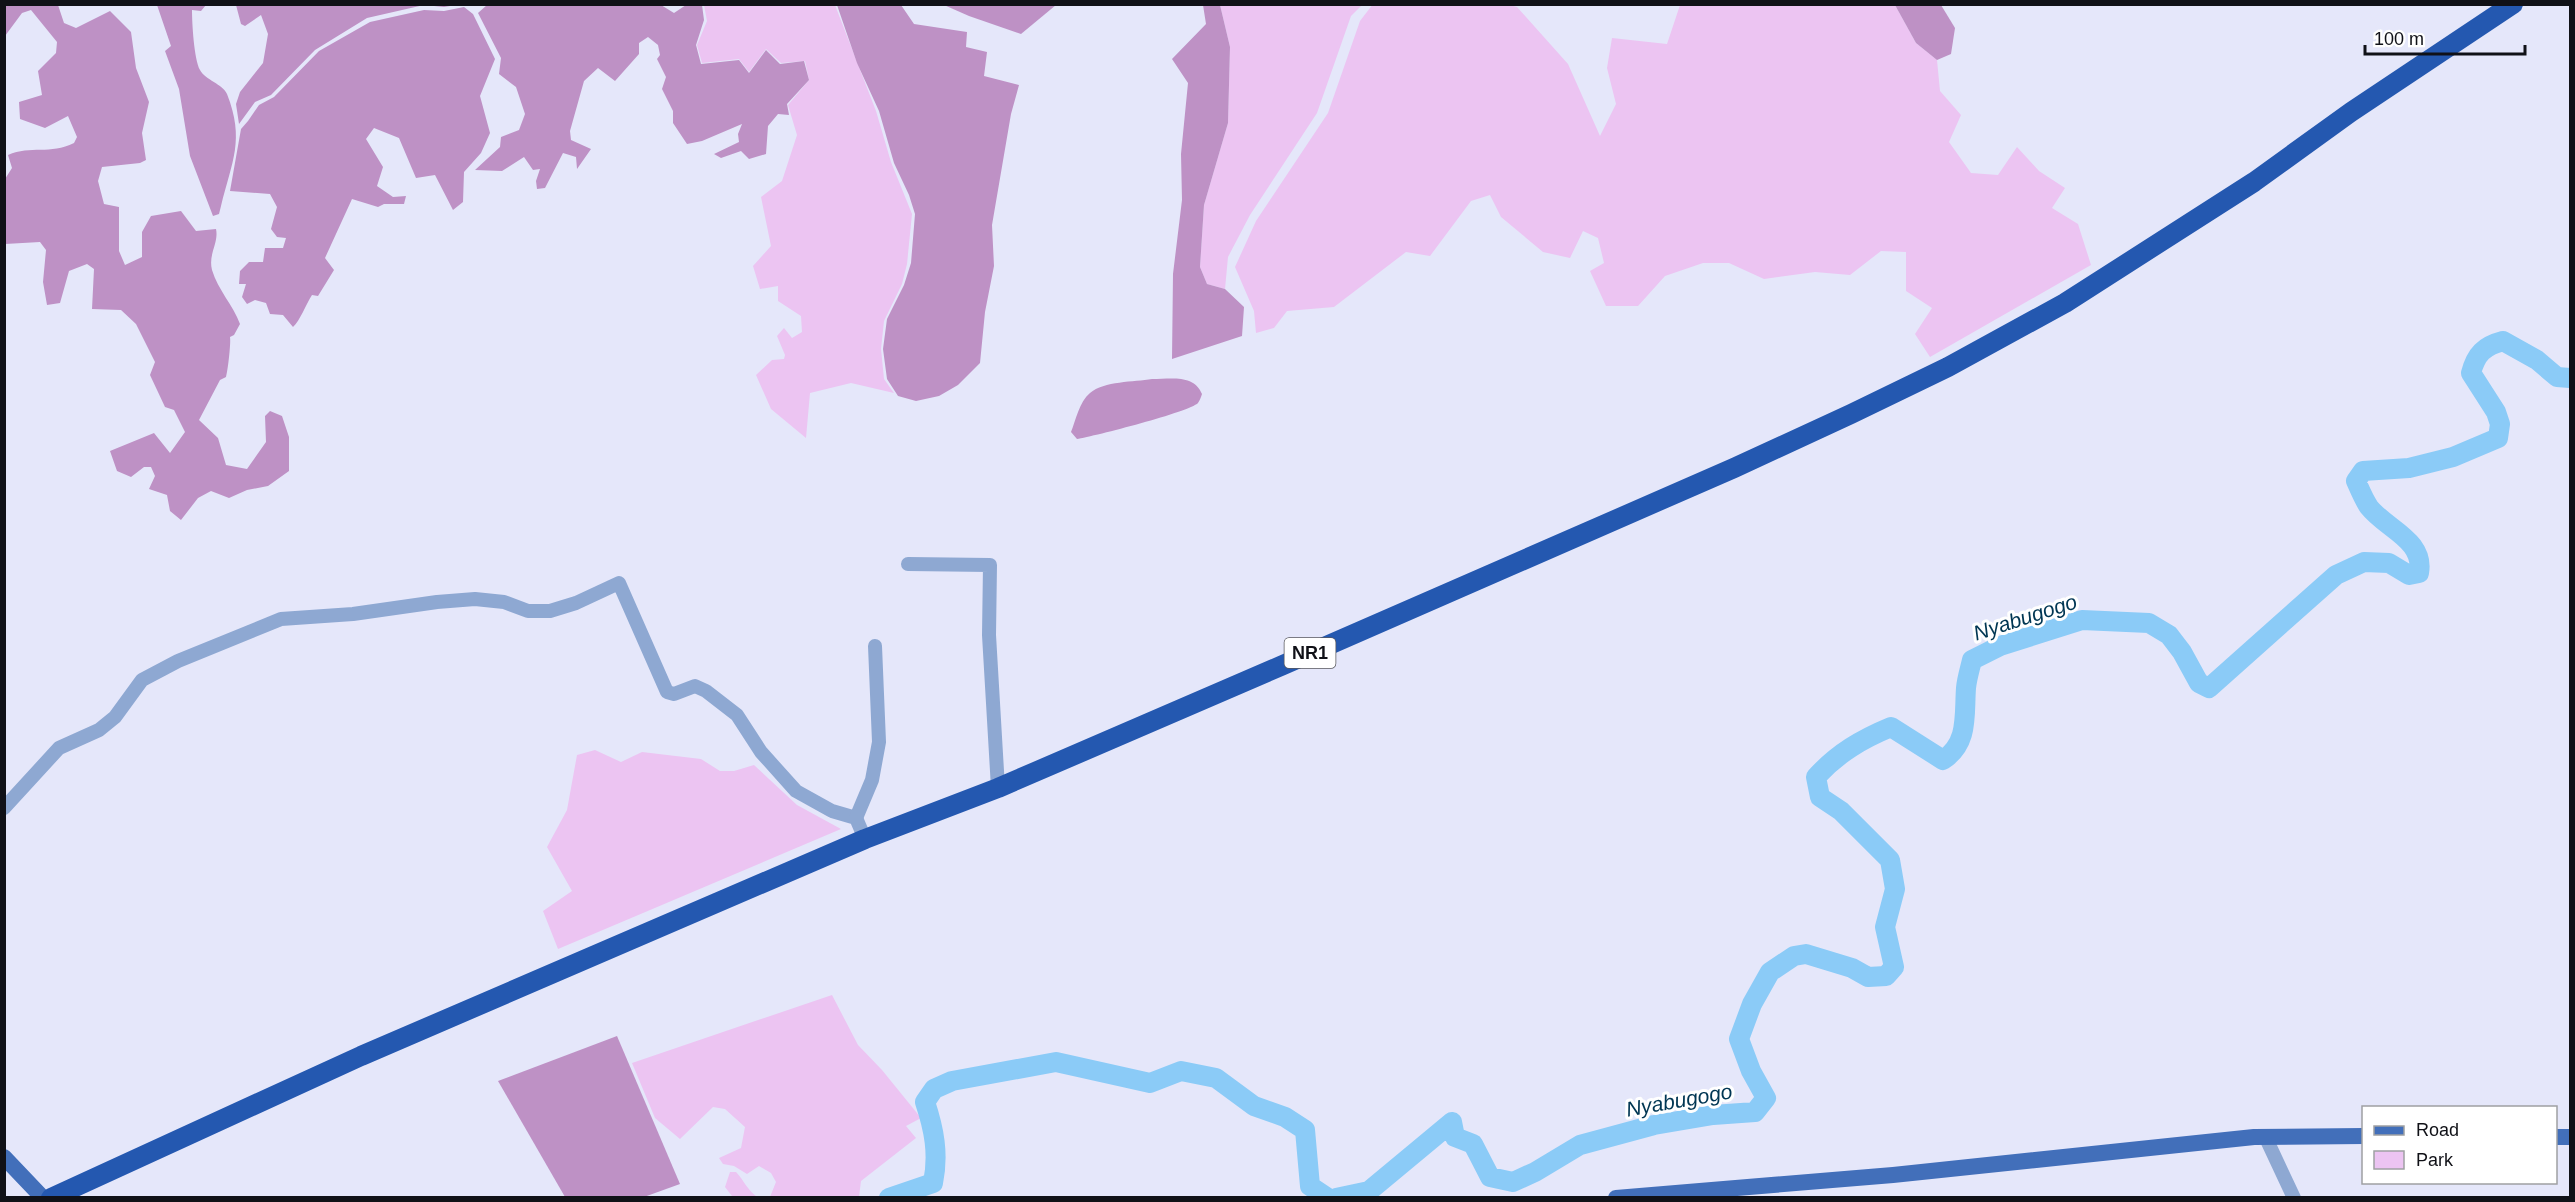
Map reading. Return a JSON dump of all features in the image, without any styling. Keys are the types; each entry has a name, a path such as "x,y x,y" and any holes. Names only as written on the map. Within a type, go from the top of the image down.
{"highway":[{"name":"NR1","path":"51,1197 361,1056 865,839 998,788 1734,468 1948,367 2065,303 2173,236 2254,182 2351,112 2513,4"}],"main road":[{"path":"1616,1197 1893,1175 2265,1136 2362,1136"},
{"path":"4,1156 43,1197"}],"street":[{"path":"908,564 990,565 989,635 998,788"},
{"path":"4,808 58,748 99,730 115,717 142,680 178,661 281,619 353,614 475,599 504,602 528,611 549,611 576,603 619,583 667,692 674,694 695,686 700,687 737,715 761,752 796,791 832,811 856,818"},
{"path":"865,839 856,818 872,780 879,742 874,646"},
{"path":"2265,1136 2294,1197"}],"green space":[{"path":"1373,4 1506,4 1517,7 1568,64 1600,136 1616,104 1607,68 1612,38 1667,44 1680,5 1895,5 1916,43 1937,60 1940,91 1961,115 1949,142 1971,173 1998,175 2017,147 2039,171 2065,188 2052,208 2078,224 2091,265 1930,357 1915,334 1932,308 1906,291 1906,252 1881,251 1850,275 1815,272 1764,279 1729,263 1703,263 1665,276 1638,306 1606,306 1590,271 1604,263 1598,238 1583,231 1570,258 1543,252 1501,217 1490,195 1471,201 1430,256 1406,252 1334,307 1287,311 1274,328 1256,333 1254,311 1235,267 1256,221 1328,113 1360,21"},
{"path":"704,5 835,5 876,111 891,162 912,214 907,264 902,284 884,321 881,349 884,379 894,393 851,383 810,393 806,438 771,409 756,375 772,360 784,359 785,355 777,336 784,328 792,338 802,332 801,316 778,301 778,286 760,289 753,266 771,246 761,197 782,181 797,135 788,105 809,80 805,61 781,63 766,49 749,72 739,59 702,63 697,45 707,21"},
{"path":"1220,5 1362,5 1351,16 1317,113 1250,215 1228,257 1225,289 1207,284 1200,267 1204,205 1228,123 1230,47"},
{"path":"595,750 621,762 642,752 701,759 720,771 734,771 754,765 797,805 841,829 558,949 543,911 572,891 547,847 567,810 577,755"},
{"path":"832,995 858,1045 882,1070 921,1118 906,1126 916,1138 861,1181 859,1197 770,1197 776,1182 771,1173 759,1166 747,1174 734,1166 723,1164 719,1158 741,1148 745,1127 725,1109 713,1107 680,1139 655,1118 632,1063"},
{"path":"730,1172 736,1172 757,1197 732,1196 725,1187"}],"shaded area":[{"path":"5,4 58,5 64,23 76,28 110,11 131,32 136,68 149,102 142,133 146,160 140,163 102,167 98,181 104,204 119,207 119,251 125,265 142,257 142,232 151,216 181,211 196,231 216,229 217,234 211,259 212,270 240,324 234,335 230,337 226,377 220,380 199,420 218,438 226,465 247,469 266,442 265,416 270,411 282,416 289,437 289,471 268,486 247,490 229,498 211,491 198,498 181,520 170,511 167,495 149,489 155,476 151,467 144,467 131,477 117,471 110,451 154,433 170,453 185,432 174,410 165,407 150,375 155,362 136,324 121,310 92,309 94,269 87,264 69,271 60,303 47,305 43,282 46,250 40,242 5,244 5,179 12,168 8,155 16,152 65,147 74,143 77,137 68,116 45,128 20,119 19,102 42,95 38,71 56,53 57,42 31,10 22,13 5,36"},
{"path":"1056,4 1021,34 944,5"},
{"path":"157,5 206,5 201,11 192,10 196,58 202,73 222,87 227,94 236,138 219,214 213,216 190,156 179,89 165,51 171,46"},
{"path":"236,5 424,5 367,18 315,50 271,95 255,102 239,124 236,104 240,92 263,63 268,34 261,15 245,26 241,24"},
{"path":"424,5 456,5 444,7"},
{"path":"487,5 661,5 674,13 686,5 702,5 704,20 696,45 701,64 739,60 749,73 766,50 780,64 804,61 809,80 787,104 789,115 778,114 768,126 766,154 749,159 741,151 721,158 714,154 739,142 738,134 742,124 702,141 687,144 673,123 673,111 662,89 666,77 657,59 660,55 658,45 648,37 639,43 639,54 615,81 598,68 584,81 570,131 571,140 591,149 577,169 576,157 563,153 545,188 537,189 536,181 540,169 533,170 524,157 502,171 475,170 500,147 501,137 519,130 525,114 516,87 499,74 501,58 478,13"},
{"path":"837,5 901,5 914,24 967,32 966,47 987,52 984,76 1019,85 1011,114 992,225 994,266 985,312 980,363 958,385 939,396 916,401 898,396 887,379 883,349 887,319 904,285 911,263 915,214 894,163 879,111 857,63"},
{"path":"1203,5 1220,5 1230,47 1228,123 1204,205 1200,267 1207,284 1225,289 1244,307 1242,336 1172,359 1173,274 1182,200 1181,154 1188,83 1172,59 1206,24"},
{"path":"1895,5 1941,5 1955,28 1951,54 1937,60 1916,43"},
{"path":"464,7 473,14 495,59 480,96 490,133 481,153 464,172 463,202 453,210 435,175 416,178 399,138 374,128 366,139 383,167 377,186 393,197 406,196 404,204 384,204 378,207 352,199 325,258 334,270 318,296 312,295 293,327 283,315 270,314 266,303 255,300 247,304 242,297 246,284 239,284 240,271 249,262 263,262 265,248 283,248 286,238 277,237 271,229 277,207 270,194 230,191 241,129 259,105 274,97 319,51 370,22 424,10 444,11"},
{"path":"1152,379 1188,380 1202,394 1198,403 1191,407 1141,423 1077,439 1071,432 1083,401 1096,389 1111,384"},
{"path":"617,1036 680,1184 644,1197 565,1197 498,1081"}],"waterway":[{"name":"Nyabugogo","path":"1336,1198 1369,1191 1452,1122 1455,1137 1473,1144 1490,1177 1513,1182 1535,1172 1580,1145 1654,1125 1713,1115 1755,1112 1766,1098 1751,1071 1739,1039 1752,1004 1770,972 1794,956 1806,954 1852,968 1868,977 1886,976 1894,967 1885,927 1895,889 1890,860 1841,811 1820,797 1816,777 1824,768 1870,736 1891,727 1943,760 1951,753 1961,737 1965,718 1966,684 1972,660 2000,646 2082,620 2149,623 2169,635 2182,652 2199,683 2209,688 2336,575 2364,562 2389,563 2409,575 2419,573 2419,562 2410,543 2369,507 2356,481 2363,471 2409,468 2453,457 2498,438 2500,424 2496,412 2471,373 2475,361 2482,352 2491,345 2503,341 2537,360 2557,377 2570,378"},
{"name":"Nyabugogo","path":"889,1198 933,1183 936,1162 935,1142 925,1102 934,1089 952,1081 1056,1062 1150,1083 1181,1071 1216,1078 1254,1106 1285,1117 1305,1130 1310,1186 1328,1198"}]}
